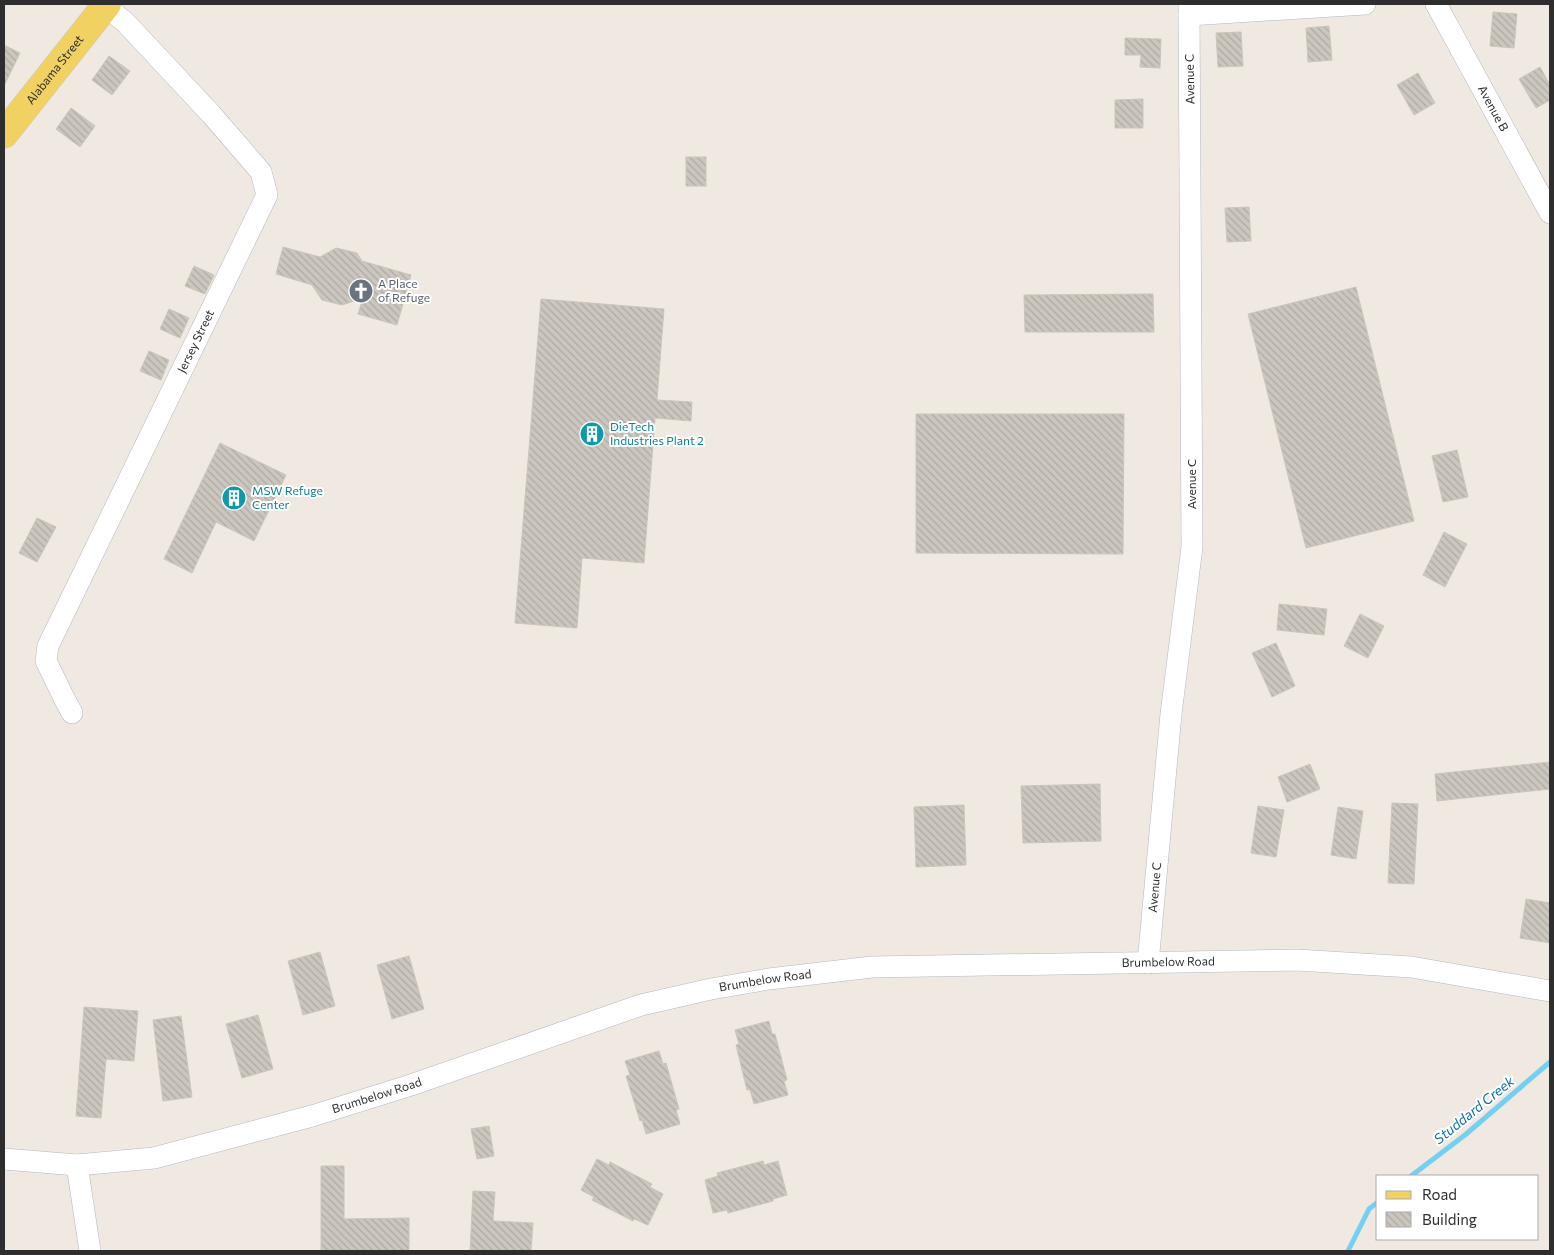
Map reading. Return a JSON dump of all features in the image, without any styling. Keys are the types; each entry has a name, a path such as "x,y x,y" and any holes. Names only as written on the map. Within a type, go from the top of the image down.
{"main road":[{"name":"Alabama Street","path":"4,134 106,5"}],"street":[{"path":"1189,9 1365,4"},
{"name":"Avenue B","path":"1436,4 1550,213"},
{"name":"Jersey Street","path":"72,713 46,661 48,646 267,195 261,172 211,114 106,5"},
{"name":"Avenue C","path":"1148,963 1172,714 1192,546 1189,9"},
{"name":"Brumbelow Road","path":"4,1159 77,1165 154,1158 312,1116 411,1085 641,1006 711,989 769,979 872,967 1297,960 1412,967 1550,991"},
{"path":"77,1165 90,1251"}],"building":[{"path":"1493,12 1517,14 1514,48 1490,46"},
{"path":"1329,26 1332,60 1308,62 1306,28"},
{"path":"1241,32 1243,66 1218,67 1216,33"},
{"path":"1125,38 1161,39 1160,68 1140,67 1141,55 1125,55"},
{"path":"4,45 20,53 4,86"},
{"path":"109,56 130,71 112,95 92,80"},
{"path":"1540,67 1550,85 1550,100 1536,108 1519,79"},
{"path":"1418,73 1435,103 1414,115 1397,85"},
{"path":"1143,99 1143,128 1115,128 1115,100"},
{"path":"71,108 95,126 80,147 56,129"},
{"path":"686,157 706,157 706,186 686,186"},
{"path":"1249,207 1251,241 1227,242 1225,208"},
{"name":"A Place of Refuge","path":"283,247 320,257 336,248 357,253 362,261 411,275 397,325 358,314 363,298 342,305 322,300 312,285 276,274"},
{"path":"194,266 214,275 205,294 185,286"},
{"path":"1356,287 1414,521 1306,548 1248,314"},
{"path":"1153,294 1154,332 1025,332 1024,295"},
{"name":"DieTech Industries Plant 2","path":"541,299 664,309 657,400 692,402 691,421 655,418 644,563 582,558 577,628 515,623"},
{"path":"169,309 189,318 180,338 160,329"},
{"path":"149,351 169,360 161,380 140,371"},
{"path":"916,414 1124,414 1123,554 916,553"},
{"name":"MSW Refuge Center","path":"220,443 286,475 254,541 216,522 192,573 164,559"},
{"path":"1457,450 1468,497 1443,502 1432,456"},
{"path":"37,518 56,527 37,562 19,553"},
{"path":"1444,532 1467,544 1445,587 1423,575"},
{"path":"1279,604 1327,609 1324,635 1277,630"},
{"path":"1360,614 1384,626 1368,658 1344,646"},
{"path":"1276,643 1295,686 1272,697 1252,653"},
{"path":"1550,762 1550,789 1437,801 1435,774"},
{"path":"1310,764 1320,789 1287,802 1278,777"},
{"path":"1100,784 1101,841 1023,843 1021,786"},
{"path":"1392,803 1418,804 1414,884 1388,883"},
{"path":"964,805 966,865 916,867 914,807"},
{"path":"1258,806 1284,810 1276,857 1251,853"},
{"path":"1338,807 1363,811 1356,859 1331,855"},
{"path":"1526,899 1550,903 1550,943 1520,938"},
{"path":"320,952 335,1006 303,1015 288,961"},
{"path":"409,956 424,1009 392,1019 377,965"},
{"path":"84,1007 138,1011 134,1061 106,1059 101,1118 76,1116"},
{"path":"258,1015 273,1069 242,1078 226,1024"},
{"path":"181,1016 192,1097 163,1101 153,1020"},
{"path":"769,1021 772,1034 775,1034 787,1080 784,1081 788,1095 754,1104 750,1090 747,1090 736,1045 739,1044 735,1030"},
{"path":"659,1051 663,1064 666,1063 679,1109 676,1110 680,1124 646,1134 626,1076 630,1075 625,1061"},
{"path":"489,1126 494,1156 477,1159 471,1129"},
{"path":"597,1159 609,1165 610,1162 652,1184 650,1187 663,1194 648,1225 634,1219 633,1221 592,1200 594,1197 581,1190"},
{"path":"763,1161 764,1165 778,1161 787,1195 773,1199 773,1201 728,1213 727,1210 713,1213 705,1180 718,1176 717,1173"},
{"path":"321,1166 344,1166 344,1219 409,1218 409,1251 321,1251"},
{"path":"473,1191 495,1192 493,1221 533,1223 531,1251 470,1251"}],"waterway":[{"name":"Studdard Creek","path":"1412,1175 1465,1135 1550,1062"},
{"name":"Studdard Creek","path":"1348,1251 1369,1209 1376,1204"}],"place":[{"name":"A Place of Refuge","path":"361,291"},
{"name":"DieTech Industries Plant 2","path":"592,434"},
{"name":"MSW Refuge Center","path":"234,498"}]}
